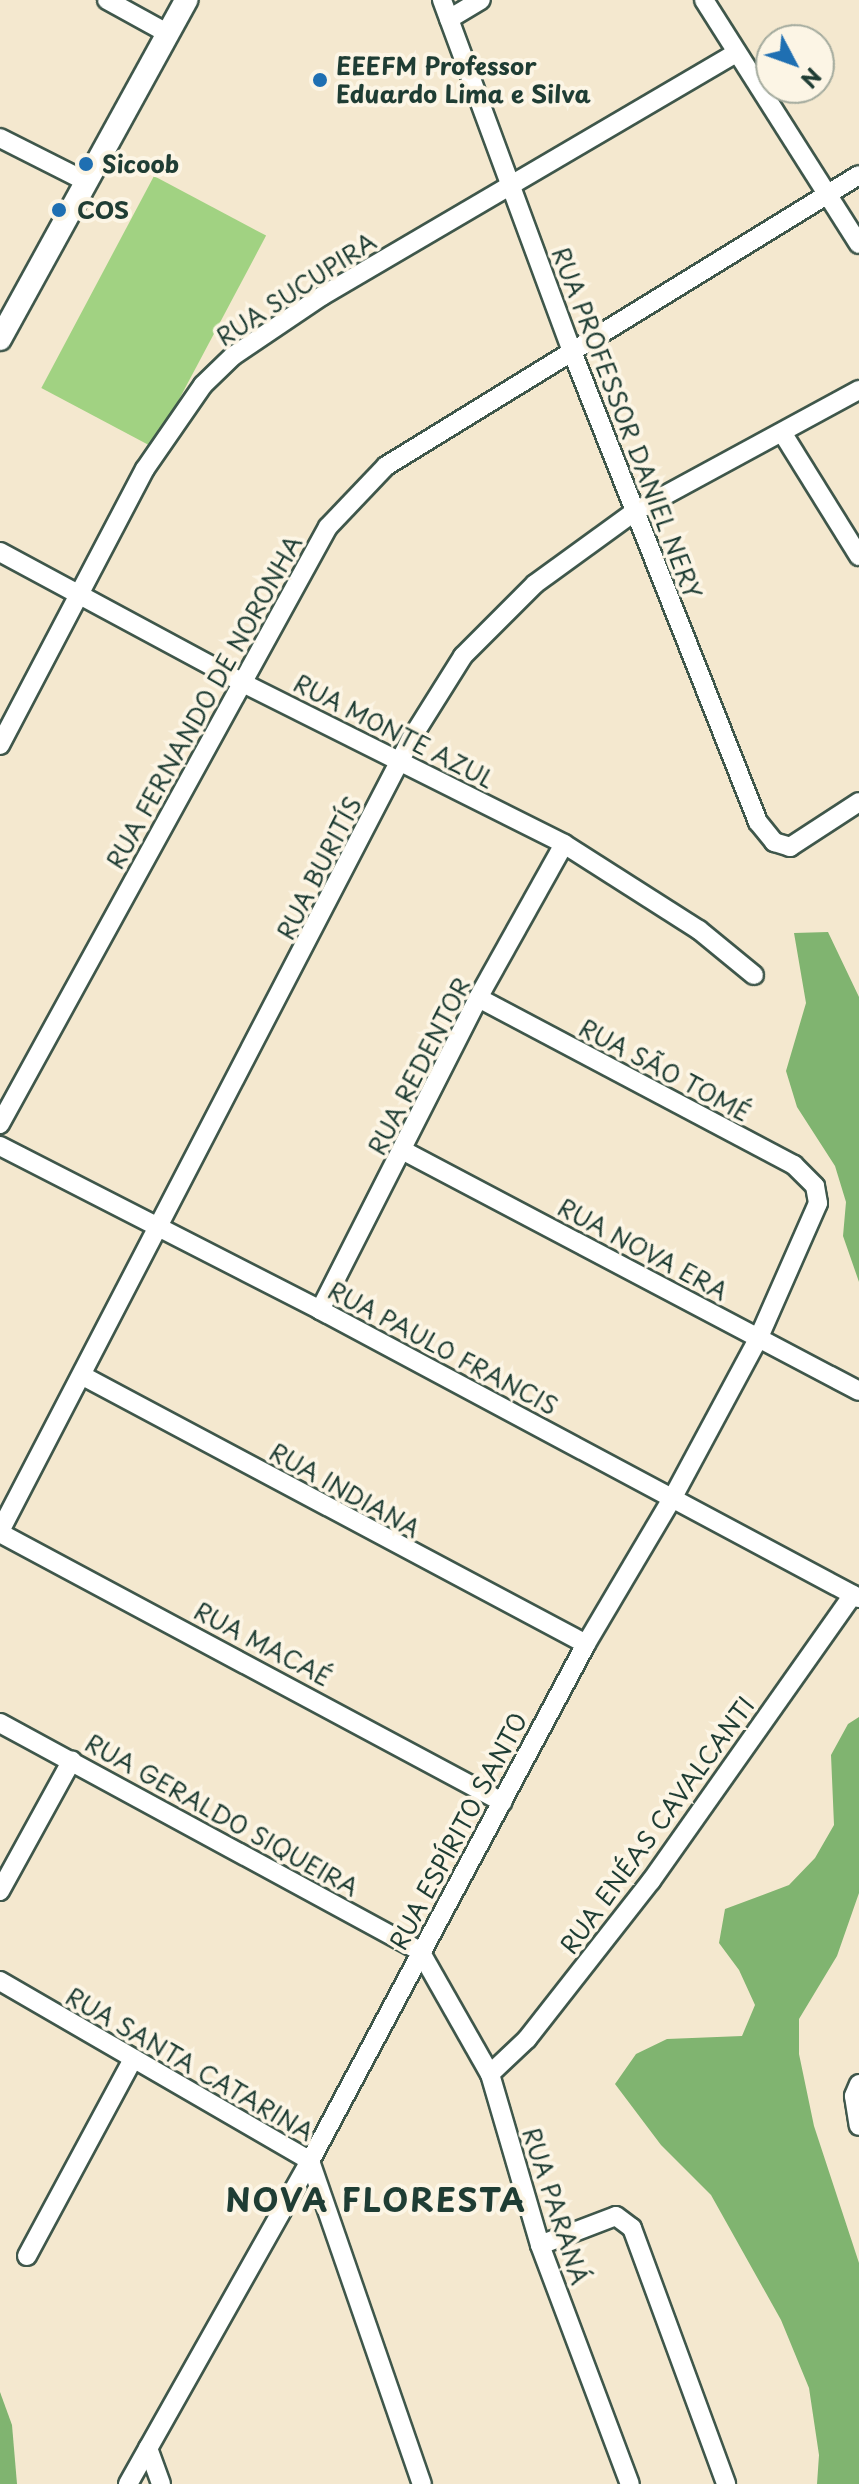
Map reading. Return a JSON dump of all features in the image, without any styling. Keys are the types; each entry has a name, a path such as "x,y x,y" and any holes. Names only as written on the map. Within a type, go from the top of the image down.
{"street":[{"path":"107,0 167,33"},
{"path":"0,339 186,0"},
{"name":"RUA PROFESSOR DANIEL NERY","path":"442,0 571,349 758,822 774,842 790,847 859,802"},
{"path":"449,19 481,0"},
{"path":"704,0 859,244"},
{"name":"RUA SUCUPIRA","path":"0,745 145,469 203,385 233,356 510,183 736,53"},
{"path":"0,138 87,182"},
{"name":"RUA FERNANDO DE NORONHA","path":"0,1124 320,539 376,476 571,349 859,175"},
{"name":"RUA BURITÍS","path":"0,1532 446,679 487,630 535,584 634,512 783,434 859,390"},
{"path":"783,434 859,556"},
{"name":"RUA MONTE AZUL","path":"0,552 243,683 403,759 564,844 699,930 754,975"},
{"name":"RUA REDENTOR","path":"320,1310 404,1151 478,998 564,844"},
{"name":"RUA SÃO TOMÉ","path":"478,998 794,1165 809,1177 818,1195"},
{"name":"RUA PAULO FRANCIS","path":"0,1146 320,1310 856,1596"},
{"name":"RUA NOVA ERA","path":"404,1151 859,1391"},
{"name":"RUA ESPÍRITO SANTO","path":"128,2484 310,2161 586,1644 673,1497 759,1337 818,1195"},
{"name":"RUA INDIANA","path":"83,1376 586,1644"},
{"name":"RUA MACAÉ","path":"0,1532 502,1802"},
{"name":"RUA ENÉAS CAVALCANTI","path":"490,2074 527,2039 651,1881 856,1596"},
{"name":"RUA GERALDO SIQUEIRA","path":"0,1723 420,1951"},
{"path":"0,1891 72,1760"},
{"name":"RUA PARANÁ","path":"420,1951 490,2074 540,2245 630,2484"},
{"name":"RUA SANTA CATARINA","path":"0,1981 310,2161 422,2484"},
{"path":"27,2256 133,2059"},
{"path":"856,2090 859,2126"},
{"path":"540,2245 616,2216 632,2228 726,2484"},
{"path":"148,2448 161,2484"}],"green space":[{"path":"154,176 266,236 153,448 41,388"},
{"path":"828,932 859,997 859,1282 843,1236 846,1202 835,1166 797,1107 786,1071 806,1003 794,933"},
{"path":"859,1717 859,1893 837,1956 799,2019 799,2054 814,2126 859,2263 859,2484 817,2484 819,2455 809,2388 781,2320 711,2195 661,2145 615,2084 636,2054 667,2039 742,2036 755,2005 739,1970 719,1943 725,1909 789,1885 815,1858 834,1825 831,1755 848,1724"},
{"path":"0,2392 12,2425 17,2484 0,2484"}],"place":[{"name":"EEEFM Professor Eduardo Lima e Silva","path":"320,80"},
{"name":"Sicoob","path":"86,164"},
{"name":"COS","path":"59,210"}],"district":[{"name":"NOVA FLORESTA","path":"376,2199"}]}
